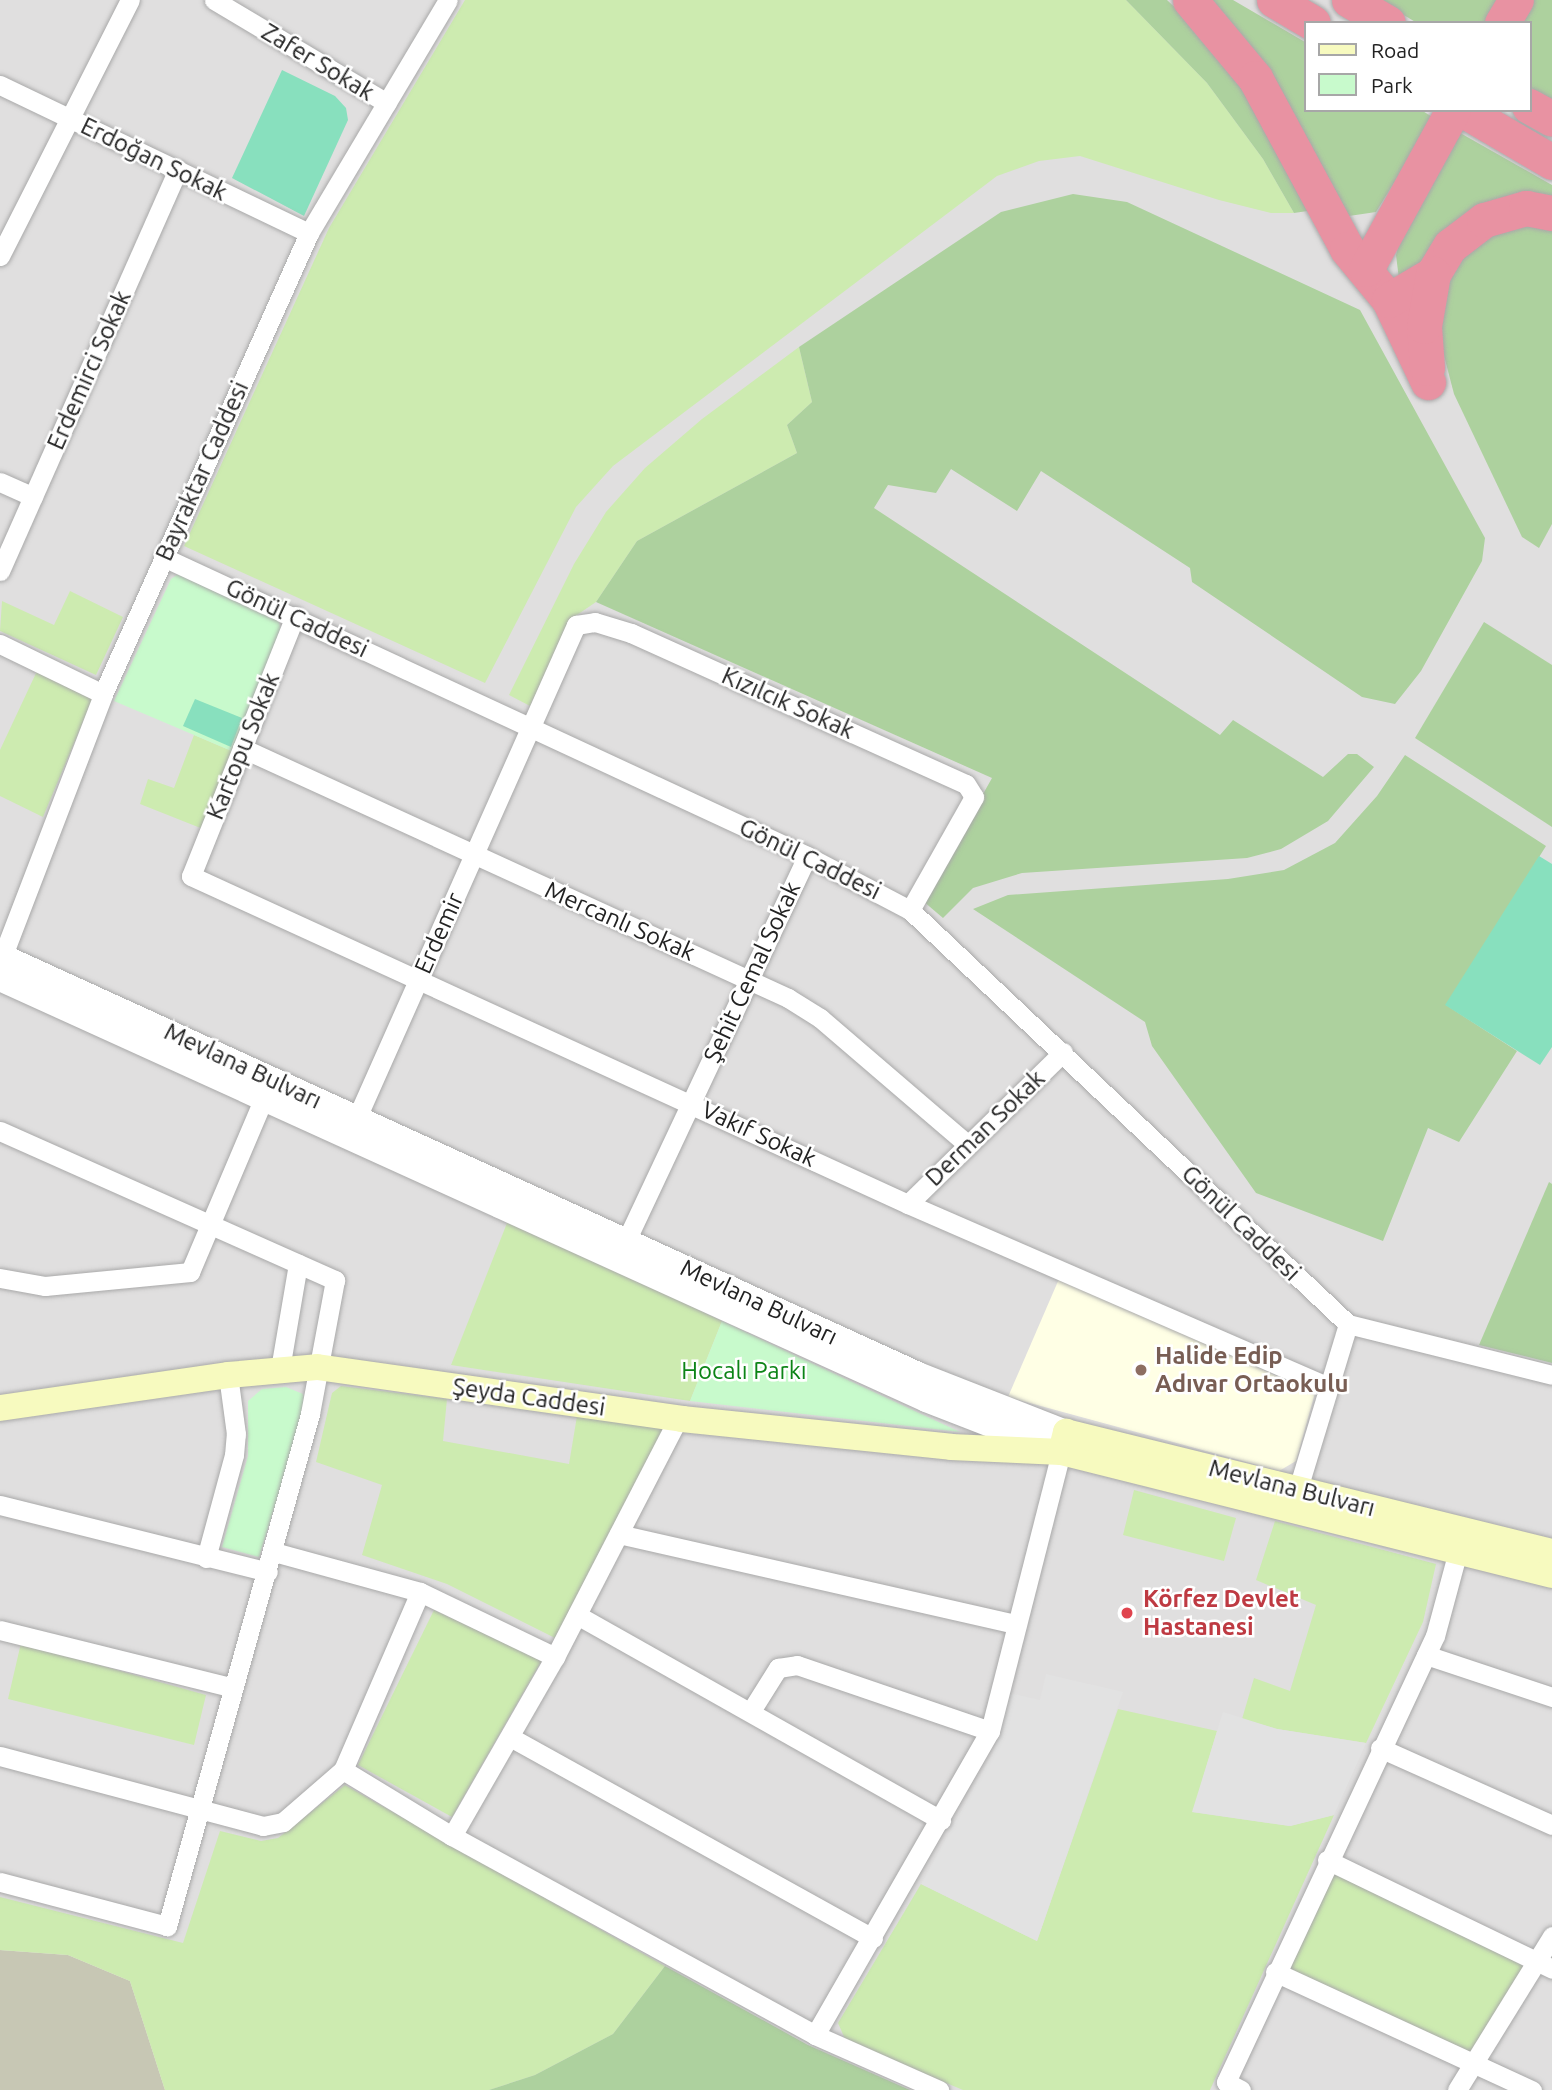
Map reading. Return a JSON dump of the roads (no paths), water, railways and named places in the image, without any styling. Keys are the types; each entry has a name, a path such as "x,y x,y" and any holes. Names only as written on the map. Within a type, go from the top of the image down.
{"highway":[{"path":"1190,0 1255,78 1347,249 1366,268 1389,300 1429,382 1424,326 1433,274 1450,246 1484,220 1526,208 1552,213"},
{"path":"1274,0 1310,21"},
{"path":"1349,0 1385,21"},
{"path":"1503,21 1516,0"},
{"path":"1531,107 1552,119"},
{"path":"1366,268 1452,112"},
{"path":"1466,112 1552,162"},
{"path":"1331,217 1342,225 1357,225 1396,210"},
{"path":"1389,300 1433,274"}],"main road":[{"name":"Şeyda Caddesi","path":"0,1408 228,1375 317,1367 678,1419 951,1447 1063,1442"},
{"name":"Mevlana Bulvarı","path":"1063,1442 1298,1489 1552,1552"},
{"name":"Mevlana Bulvarı","path":"1063,1442 1552,1575"}],"street":[{"path":"0,256 67,117 130,0"},
{"name":"Zafer Sokak","path":"214,0 387,103"},
{"name":"Bayraktar Caddesi","path":"1,963 103,694 309,233 448,0"},
{"name":"Erdoğan Sokak","path":"0,85 309,233"},
{"name":"Erdemirci Sokak","path":"0,571 178,170"},
{"path":"0,482 33,497"},
{"name":"Gönül Caddesi","path":"163,557 295,615 807,856 910,910 1348,1324 1552,1375"},
{"name":"Kartopu Sokak","path":"191,876 295,615"},
{"name":"Kızılcık Sokak","path":"531,727 571,632 576,625 595,622 631,633 955,778 972,790 974,797 910,910"},
{"path":"0,644 103,694"},
{"name":"Erdemir","path":"352,1128 531,727"},
{"name":"Mercanlı Sokak","path":"242,748 750,979 820,1018 967,1144"},
{"name":"Şehit Cemal Sokak","path":"626,1241 807,856"},
{"name":"Vakıf Sokak","path":"191,876 691,1102 908,1204 1328,1387"},
{"name":"Mevlana Bulvarı","path":"1,963 264,1098 352,1128 626,1241 1063,1442"},
{"name":"Mevlana Bulvarı","path":"1,963 926,1400 1063,1442"},
{"name":"Derman Sokak","path":"908,1204 1063,1052"},
{"path":"0,1278 45,1286 190,1272 264,1098"},
{"path":"0,1131 335,1280 310,1414 274,1552 231,1687 167,1926 0,1882"},
{"path":"280,1370 298,1264"},
{"path":"1298,1489 1348,1324"},
{"path":"206,1558 234,1455 236,1434 228,1375"},
{"path":"453,1836 555,1657 678,1419"},
{"path":"815,2035 990,1731 1063,1442"},
{"path":"0,1505 268,1572"},
{"path":"619,1534 1016,1625"},
{"path":"1229,2087 1275,1972 1442,1619 1458,1551"},
{"path":"274,1552 420,1592 555,1657"},
{"path":"0,1756 274,1826 343,1770 420,1592"},
{"path":"577,1615 941,1820"},
{"path":"0,1630 231,1687"},
{"path":"1426,1655 1552,1697"},
{"path":"751,1711 778,1668 797,1665 990,1731"},
{"path":"510,1737 873,1938"},
{"path":"1380,1748 1552,1825"},
{"path":"343,1770 453,1836 815,2035 939,2090"},
{"path":"1327,1860 1544,1965"},
{"path":"1457,2090 1544,1965 1552,1936"},
{"path":"1275,1972 1472,2066 1532,2090"}],"place":[{"name":"Halide Edip Adıvar Ortaokulu","path":"1141,1370"},
{"name":"Körfez Devlet Hastanesi","path":"1127,1613"}],"park label":[{"name":"Hocalı Parkı","path":"744,1371"}]}
